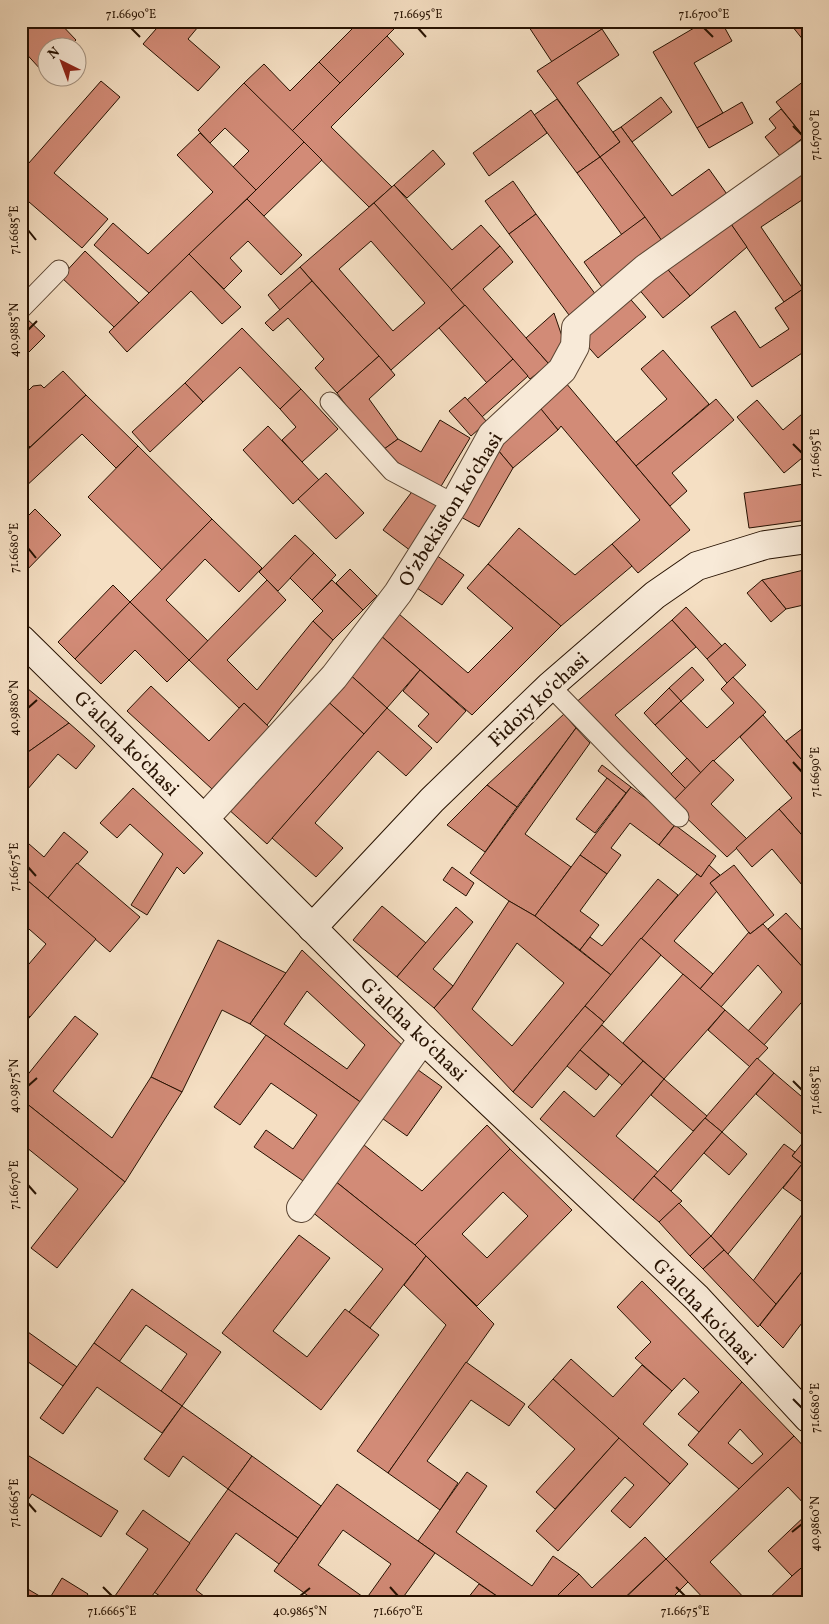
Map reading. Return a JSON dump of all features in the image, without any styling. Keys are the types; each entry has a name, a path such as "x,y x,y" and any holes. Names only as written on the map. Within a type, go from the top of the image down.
{"street":[{"name":"Oʻzbekiston koʻchasi","path":"204,819 334,677 398,593 454,504 492,435 562,370 575,346 576,328 646,268 808,153"},
{"name":"Fidoiy koʻchasi","path":"312,928 432,800 550,686 655,595 697,566 765,545 808,539"},
{"name":"Gʻalcha koʻchasi","path":"21,639 423,1039 697,1298 808,1418"},
{"path":"301,1208 423,1039"}],"lane":[{"path":"21,309 59,270"},
{"path":"330,402 392,471 454,504"},
{"path":"550,686 679,817"}],"building":[{"path":"30,21 58,21 74,38 38,38 38,67 21,48 21,30"},
{"path":"163,21 203,21 188,39 220,67 198,91 143,44"},
{"path":"360,21 402,21 340,83 319,62"},
{"path":"525,21 598,21 602,29 552,62"},
{"path":"706,21 721,21 732,41 694,63 723,113 697,128 653,52"},
{"path":"788,21 808,21 808,46"},
{"path":"602,29 619,55 577,83 620,142 600,157 537,71"},
{"path":"387,36 404,54 331,127 392,187 369,207 292,131"},
{"path":"319,62 340,83 292,131 244,83 264,64 290,91"},
{"path":"808,78 808,134 804,137 776,102"},
{"path":"101,81 120,97 54,173 108,219 82,248 21,195 21,172"},
{"path":"244,83 304,142 256,190 233,167 249,151 225,128 210,143 198,130"},
{"path":"661,97 672,112 632,142 621,127"},
{"path":"557,99 600,157 577,173 534,115"},
{"path":"742,102 753,123 709,148 697,128"},
{"path":"781,109 804,137 780,156 765,137 776,128 769,119"},
{"path":"531,110 547,133 489,176 473,153"},
{"path":"621,127 672,196 709,169 729,197 665,245 600,157 620,142 613,132"},
{"path":"200,133 256,190 149,293 94,245 113,223 148,254 213,192 177,155"},
{"path":"304,142 322,160 264,216 247,199"},
{"path":"433,150 445,164 407,198 394,185"},
{"path":"600,157 645,217 622,235 577,173"},
{"path":"796,165 808,182 808,196 761,227 803,289 784,302 724,214"},
{"path":"513,181 536,214 509,234 485,201"},
{"path":"394,185 452,250 481,225 500,246 451,290 374,203"},
{"path":"247,199 302,255 281,275 248,241 230,258 242,271 224,289 189,254"},
{"path":"374,203 465,305 391,370 300,267","holes":["371,241 425,303 393,331 339,269"]},
{"path":"536,214 596,295 569,315 509,234"},
{"path":"724,214 747,247 690,296 664,265"},
{"path":"645,217 665,245 604,290 584,262"},
{"path":"500,246 513,262 483,289 549,364 530,379 451,290"},
{"path":"85,251 139,303 114,327 61,277"},
{"path":"189,254 241,307 222,324 191,291 127,352 109,332"},
{"path":"664,265 690,296 663,318 637,287"},
{"path":"300,267 312,281 280,310 268,295"},
{"path":"312,281 379,356 337,393 315,368 324,359 288,318 273,331 265,323"},
{"path":"803,289 808,296 808,349 752,387 711,327 735,311 760,348 789,329 775,308"},
{"path":"625,293 646,317 598,358 577,334"},
{"path":"465,305 513,359 487,383 439,328"},
{"path":"554,313 566,348 549,364 526,338"},
{"path":"23,315 45,336 21,360 21,317"},
{"path":"242,328 301,389 280,409 240,367 203,402 185,383"},
{"path":"663,350 709,404 636,466 616,442 667,399 641,369"},
{"path":"379,356 395,375 369,399 398,439 380,452 337,393"},
{"path":"513,359 528,376 482,417 467,400"},
{"path":"63,371 86,395 30,447 21,439 21,398 33,386 41,385 44,388"},
{"path":"560,376 690,530 638,573 612,544 640,520 561,426 558,430 533,400"},
{"path":"185,383 203,402 150,452 132,432"},
{"path":"301,389 338,429 302,462 282,440 296,427 280,409"},
{"path":"86,395 138,446 116,468 82,434 23,489 21,488 21,456"},
{"path":"465,397 487,422 471,436 449,411"},
{"path":"716,399 734,420 672,473 687,491 670,506 636,466"},
{"path":"757,400 783,430 808,409 808,453 784,473 737,417"},
{"path":"537,404 558,430 513,468 492,443"},
{"path":"440,420 470,438 440,488 380,452 398,439 421,452"},
{"path":"268,426 319,480 293,504 243,450"},
{"path":"21,439 30,447 21,456"},
{"path":"492,443 513,468 479,527 452,512"},
{"path":"138,446 212,519 162,570 88,497"},
{"path":"326,473 364,513 336,539 298,499"},
{"path":"804,484 808,520 749,528 744,493"},
{"path":"414,489 441,509 411,551 383,530"},
{"path":"35,509 61,535 21,576 21,523"},
{"path":"212,519 262,568 239,592 205,559 166,600 208,641 189,660 130,602"},
{"path":"519,528 575,575 612,544 632,566 561,626 488,564"},
{"path":"295,535 314,553 278,591 259,572"},
{"path":"314,553 336,575 312,600 290,578"},
{"path":"436,555 464,575 442,605 414,586"},
{"path":"488,564 561,626 472,715 380,635 399,614 468,673 513,628 467,588"},
{"path":"350,569 377,596 363,610 336,583"},
{"path":"808,569 808,604 786,609 762,580"},
{"path":"267,580 286,600 227,660 257,690 313,621 333,640 267,725 244,703 239,708 189,660"},
{"path":"332,580 363,610 333,640 313,621 323,611 312,600"},
{"path":"762,580 786,609 771,622 747,593"},
{"path":"113,585 130,602 75,659 58,642"},
{"path":"130,602 189,660 167,682 135,650 101,684 75,659"},
{"path":"686,607 722,646 707,659 672,620"},
{"path":"672,620 696,647 615,715 686,789 671,803 574,704"},
{"path":"380,635 420,670 387,708 347,672"},
{"path":"725,643 746,665 727,683 707,659"},
{"path":"692,667 704,680 681,701 669,688"},
{"path":"420,670 466,711 437,743 418,726 429,714 403,691"},
{"path":"347,672 387,708 364,734 324,698"},
{"path":"733,677 766,712 701,773 655,725 681,701 707,728 734,703 721,689"},
{"path":"21,683 69,723 21,757 21,719 26,715 21,711"},
{"path":"151,686 209,741 244,703 270,728 212,789 127,711"},
{"path":"669,688 681,701 655,725 644,713"},
{"path":"324,698 364,734 267,844 227,808"},
{"path":"387,708 432,748 406,776 378,751 315,823 343,848 316,877 272,838"},
{"path":"564,714 576,728 517,807 487,785"},
{"path":"763,715 808,767 808,842 779,809 792,798 740,737"},
{"path":"69,723 95,746 76,769 58,754 21,797 21,757"},
{"path":"808,726 808,767 786,741"},
{"path":"576,728 590,743 525,834 571,867 535,916 509,901 470,873"},
{"path":"687,758 701,773 686,789 671,774"},
{"path":"713,760 734,780 711,804 747,839 727,857 671,803"},
{"path":"602,765 631,787 626,793 598,771"},
{"path":"607,778 626,793 595,833 576,819"},
{"path":"487,785 517,807 485,852 447,825"},
{"path":"631,787 677,822 659,845 630,823 611,848 621,855 607,874 580,855"},
{"path":"133,788 203,853 184,874 177,867 147,915 131,905 163,854 130,824 117,838 100,823"},
{"path":"779,809 808,842 808,880 802,885 772,849 752,867 736,848"},
{"path":"675,825 716,856 701,877 659,845"},
{"path":"64,832 88,852 48,898 21,875 21,837 44,857"},
{"path":"580,855 607,874 580,911 599,925 580,950 535,916"},
{"path":"77,863 140,917 110,952 48,898"},
{"path":"709,865 720,875 710,883 717,891 674,941 713,974 700,989 641,938 697,874 701,877"},
{"path":"734,865 774,915 750,934 710,883"},
{"path":"452,867 474,883 466,896 443,880"},
{"path":"21,875 96,939 30,1017 21,1009 21,969 23,971 46,944 21,922"},
{"path":"658,879 678,895 611,975 580,950 590,937 602,946"},
{"path":"509,901 535,916 611,975 513,1092 434,1008 453,986","holes":["517,943 564,983 512,1046 472,1009"]},
{"path":"382,906 426,943 397,977 353,940"},
{"path":"456,907 473,922 433,969 453,986 434,1008 397,977"},
{"path":"786,913 808,937 808,973 768,929"},
{"path":"763,924 808,973 808,995 764,1045 748,1031 782,992 758,965 721,1007 700,989 749,932 750,934"},
{"path":"641,938 661,955 604,1022 585,1006"},
{"path":"218,940 286,973 250,1024 222,1010 182,1092 151,1077"},
{"path":"302,950 406,1049 366,1106 250,1024","holes":["307,991 365,1045 347,1069 284,1024"]},
{"path":"683,974 725,1010 664,1079 623,1043"},
{"path":"585,1006 604,1022 532,1108 513,1092"},
{"path":"21,1009 30,1017 21,1027"},
{"path":"725,1010 768,1048 750,1067 708,1030"},
{"path":"75,1016 98,1034 53,1091 112,1138 151,1077 182,1092 125,1182 21,1099 21,1083"},
{"path":"602,1025 643,1061 622,1085 580,1050"},
{"path":"266,1035 366,1106 309,1185 254,1147 266,1130 293,1149 317,1115 271,1083 240,1125 214,1107"},
{"path":"580,1050 609,1075 596,1090 567,1066"},
{"path":"757,1058 774,1073 722,1132 705,1118"},
{"path":"643,1061 664,1079 616,1136 658,1172 633,1200 540,1119 564,1091 594,1117"},
{"path":"414,1067 442,1087 407,1136 379,1116"},
{"path":"774,1073 808,1102 808,1136 806,1138 756,1094"},
{"path":"664,1079 707,1116 693,1131 651,1095"},
{"path":"21,1099 125,1182 57,1268 31,1248 78,1189 21,1143"},
{"path":"705,1118 722,1132 671,1191 654,1176"},
{"path":"487,1125 510,1149 415,1245 335,1181 364,1145 422,1191"},
{"path":"722,1132 747,1154 729,1175 704,1153"},
{"path":"808,1136 808,1168 792,1156"},
{"path":"784,1144 795,1152 792,1156 802,1164 728,1254 711,1236"},
{"path":"510,1149 572,1210 477,1306 415,1245","holes":["503,1192 528,1216 487,1258 462,1234"]},
{"path":"802,1164 808,1168 808,1206 783,1188"},
{"path":"654,1176 682,1201 659,1222 633,1200"},
{"path":"335,1181 426,1256 370,1328 349,1312 383,1269 311,1211"},
{"path":"679,1203 711,1236 690,1256 659,1222"},
{"path":"808,1206 808,1264 776,1304 753,1281"},
{"path":"299,1235 330,1258 273,1331 307,1357 345,1309 379,1335 321,1410 222,1333"},
{"path":"711,1236 724,1250 703,1269 690,1256"},
{"path":"724,1250 776,1304 758,1327 703,1269"},
{"path":"426,1256 494,1324 388,1473 357,1451 446,1325 404,1285"},
{"path":"808,1264 808,1315 783,1348 760,1325"},
{"path":"642,1281 742,1382 699,1432 678,1414 699,1392 684,1378 672,1391 635,1358 651,1342 617,1307"},
{"path":"132,1289 221,1352 182,1406 161,1391 187,1354 146,1325 119,1362 94,1343"},
{"path":"21,1327 77,1367 63,1386 21,1357"},
{"path":"94,1343 182,1406 162,1433 97,1387 63,1434 40,1418"},
{"path":"571,1359 613,1397 642,1365 672,1391 643,1424 688,1464 670,1484 553,1379"},
{"path":"466,1362 525,1404 509,1426 471,1400 427,1461 458,1483 440,1510 388,1473"},
{"path":"553,1379 619,1438 555,1509 536,1492 575,1449 528,1407"},
{"path":"742,1382 794,1436 739,1489 688,1445","holes":["740,1429 763,1454 752,1464 728,1443"]},
{"path":"182,1406 252,1456 228,1489 183,1456 169,1477 144,1459"},
{"path":"794,1436 808,1451 808,1508 788,1487 710,1562 749,1603 708,1603 666,1559"},
{"path":"619,1438 670,1484 630,1528 611,1511 634,1485 625,1477 558,1551 536,1531"},
{"path":"21,1451 118,1511 101,1537 32,1494 21,1511"},
{"path":"252,1456 321,1506 298,1538 228,1489"},
{"path":"467,1472 487,1486 456,1532 532,1586 553,1556 579,1574 550,1603 507,1603 418,1541"},
{"path":"337,1484 435,1553 399,1603 318,1603 274,1571","holes":["343,1530 391,1564 366,1599 318,1565"]},
{"path":"228,1489 298,1538 279,1564 236,1533 196,1590 213,1603 170,1603 154,1592"},
{"path":"143,1510 190,1543 147,1603 110,1603 148,1549 126,1534"},
{"path":"808,1513 808,1562 792,1576 768,1551"},
{"path":"645,1537 666,1559 619,1603 550,1603 579,1574 592,1588"},
{"path":"666,1559 688,1582 667,1603 620,1603"},
{"path":"808,1562 808,1603 764,1603 792,1576"},
{"path":"62,1578 88,1594 82,1603 21,1603 21,1585 48,1601"},
{"path":"479,1584 507,1603 464,1603"}]}
